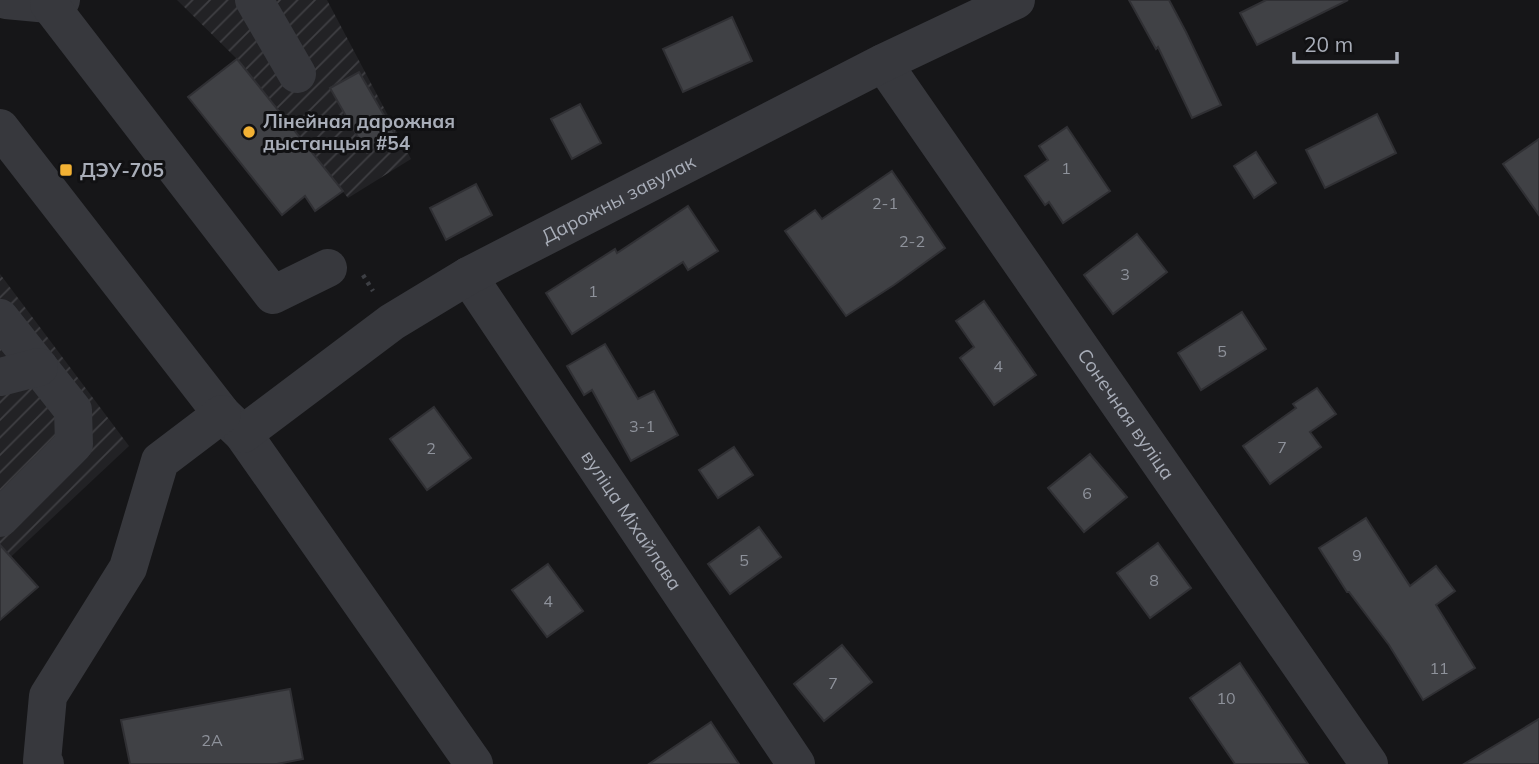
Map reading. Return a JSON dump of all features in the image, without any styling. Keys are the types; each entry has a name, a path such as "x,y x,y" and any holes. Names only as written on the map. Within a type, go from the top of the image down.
{"street":[{"path":"6,0 55,2 273,295 328,268"},
{"path":"254,0 297,74"},
{"name":"Дарожны завулак","path":"45,764 42,761 48,696 128,568 160,461 233,424 468,276 883,63 1016,0"},
{"name":"Сонечная вуліца","path":"883,63 1369,764"},
{"path":"0,128 233,424 474,764"},
{"name":"вуліца Міхайлава","path":"468,276 796,764"},
{"path":"0,318 73,410 74,444 0,518"},
{"path":"0,377 39,367"}],"path":[{"path":"328,268 355,261 392,322"}],"shaded area":[{"path":"177,0 327,0 411,159 348,198 237,59"},
{"path":"0,274 129,446 0,567"}],"building":[{"path":"1129,0 1169,0 1221,105 1192,118 1158,47 1156,49"},
{"path":"1266,0 1348,0 1257,45 1240,13"},
{"path":"732,17 752,61 683,92 663,49"},
{"path":"237,59 343,191 315,211 305,196 282,215 188,97"},
{"path":"359,72 396,136 367,153 330,88"},
{"path":"580,104 601,143 572,159 551,119"},
{"path":"1377,114 1396,153 1325,188 1306,150"},
{"path":"1067,127 1110,191 1063,223 1049,202 1045,205 1025,176 1048,160 1039,146"},
{"path":"1539,139 1539,215 1503,164"},
{"path":"1256,152 1276,183 1254,198 1234,166"},
{"path":"892,171 945,248 846,316 785,231 815,210 822,219"},
{"path":"476,184 492,215 446,240 430,208"},
{"path":"688,206 718,251 688,270 683,262 572,334 546,293 615,249 617,253"},
{"path":"1137,234 1167,272 1113,314 1084,275"},
{"path":"984,301 1036,375 994,405 960,358 974,347 956,321"},
{"path":"1242,312 1266,349 1201,390 1178,353"},
{"path":"605,344 638,399 654,391 678,435 631,461 592,390 584,395 567,366"},
{"path":"1317,388 1336,414 1310,432 1321,447 1270,484 1243,446 1296,408 1293,404"},
{"path":"434,407 471,458 427,490 390,439"},
{"path":"734,447 753,475 718,498 699,470"},
{"path":"1090,454 1127,497 1084,532 1048,488"},
{"path":"1366,518 1410,586 1436,566 1455,591 1436,605 1475,668 1423,700 1389,645 1347,592 1319,548"},
{"path":"759,527 781,557 730,594 708,564"},
{"path":"1158,543 1191,588 1150,618 1117,573"},
{"path":"0,545 38,587 0,620"},
{"path":"548,564 583,611 547,637 512,590"},
{"path":"842,645 872,682 824,721 794,684"},
{"path":"1240,663 1308,764 1235,764 1190,698"},
{"path":"290,689 303,759 277,764 130,764 121,720"},
{"path":"1539,719 1539,764 1464,764"},
{"path":"711,722 739,764 649,764"}],"place":[{"name":"Лінейная дарожная дыстанцыя #54","path":"249,132"},
{"name":"ДЭУ-705","path":"66,170"}]}
